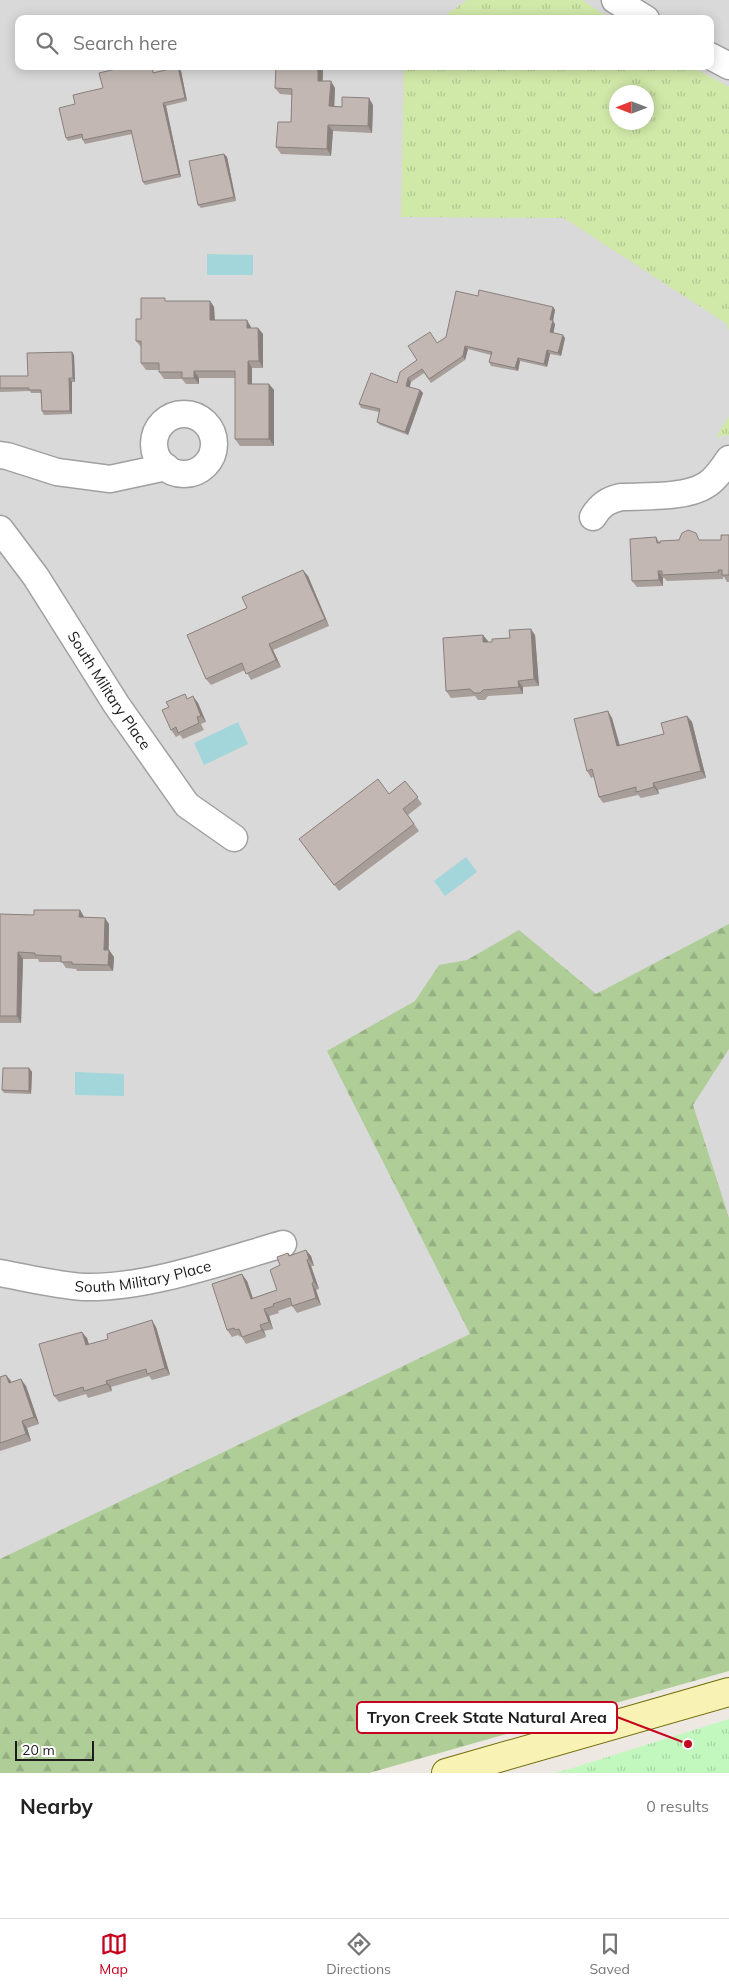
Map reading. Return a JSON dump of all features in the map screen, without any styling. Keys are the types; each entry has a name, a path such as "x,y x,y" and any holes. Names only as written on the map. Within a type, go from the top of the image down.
{"main road":[{"path":"446,1773 729,1692"}],"street":[{"path":"615,0 639,15"},
{"path":"714,58 729,66"},
{"path":"0,455 57,472 110,478 166,468"},
{"path":"593,517 600,506 613,499 678,494 700,489 708,484 729,459"},
{"name":"South Military Place","path":"0,529 36,577 116,704 187,805 234,838"},
{"name":"South Military Place","path":"0,1273 83,1287 128,1284 215,1264 283,1244"}],"shaded area":[{"path":"0,0 729,0 729,1639 0,1773"}],"green space":[{"path":"467,0 582,0 605,15 446,15"},
{"path":"404,70 697,70 729,87 729,331 727,324 564,218 401,217"},
{"path":"729,416 729,435 716,437"},
{"path":"729,924 729,1049 693,1105 729,1218 729,1671 369,1773 0,1773 0,1559 470,1334 327,1051 415,1001 439,965 467,960 519,930 596,994"},
{"path":"729,1719 729,1773 554,1773 566,1770"}],"water":[{"path":"207,254 253,255 253,275 207,275"},
{"path":"238,722 248,744 204,765 194,743"},
{"path":"466,857 477,872 445,896 434,881"},
{"path":"75,1072 124,1074 124,1096 75,1095"}],"building":[{"path":"112,70 153,70 153,73 166,70 179,70 185,98 163,103 179,174 143,182 131,130 83,140 82,134 66,138 59,108 75,104 73,95 103,88 99,73"},
{"path":"276,70 318,70 318,81 331,81 329,106 342,107 342,97 369,98 368,126 328,125 327,149 276,147 278,122 291,122 292,89 275,88"},
{"path":"224,154 234,197 198,205 189,161"},
{"path":"479,290 553,307 550,320 553,320 550,332 563,335 558,353 547,350 544,364 518,358 515,368 489,362 492,352 465,346 463,356 429,379 422,369 408,378 406,386 420,390 405,432 377,422 380,409 359,404 371,373 397,383 400,372 417,360 408,346 430,332 437,343 446,337 456,291 478,296"},
{"path":"141,298 165,298 165,301 210,301 210,320 247,320 247,328 258,328 259,361 248,361 248,384 269,384 269,439 235,439 235,371 194,371 194,378 182,378 182,372 159,372 159,363 141,363 141,341 136,341 136,319 141,319"},
{"path":"72,352 73,378 69,378 70,411 42,411 41,390 0,388 0,376 28,376 27,353"},
{"path":"688,530 696,533 699,540 721,540 721,535 729,535 729,575 722,575 722,570 718,570 719,572 662,575 662,571 658,571 659,580 632,581 630,539 656,537 657,543 660,543 660,541 679,540 682,533"},
{"path":"303,570 325,619 269,644 276,660 246,674 242,663 206,679 187,635 247,608 242,597"},
{"path":"531,629 534,679 518,681 519,687 483,690 480,693 474,693 470,689 446,691 443,638 483,635 483,642 492,642 492,639 510,638 509,630"},
{"path":"185,694 187,699 193,696 201,716 197,717 199,723 178,733 176,727 171,730 162,710 169,707 166,702"},
{"path":"608,711 617,746 664,734 661,723 687,716 701,771 653,783 654,787 636,792 636,787 599,797 592,769 587,771 574,719"},
{"path":"378,779 389,794 405,781 418,797 403,809 414,824 334,885 299,839"},
{"path":"34,910 80,910 79,917 105,918 104,950 109,950 108,965 72,964 72,962 61,962 61,956 18,952 17,1016 0,1016 0,914 34,915"},
{"path":"3,1068 29,1068 29,1091 2,1090"},
{"path":"306,1250 316,1298 292,1306 290,1298 264,1309 269,1322 260,1325 262,1330 242,1337 239,1329 227,1330 212,1284 242,1274 251,1299 277,1290 270,1270 280,1265 277,1257 288,1253 289,1256"},
{"path":"152,1320 165,1368 147,1374 146,1369 106,1381 107,1384 84,1391 83,1387 54,1396 39,1344 82,1332 86,1345 108,1339 107,1334"},
{"path":"6,1375 9,1383 21,1379 34,1417 22,1421 26,1434 0,1443 0,1377"}],"place":[{"name":"Tryon Creek State Natural Area","path":"688,1744"}]}
